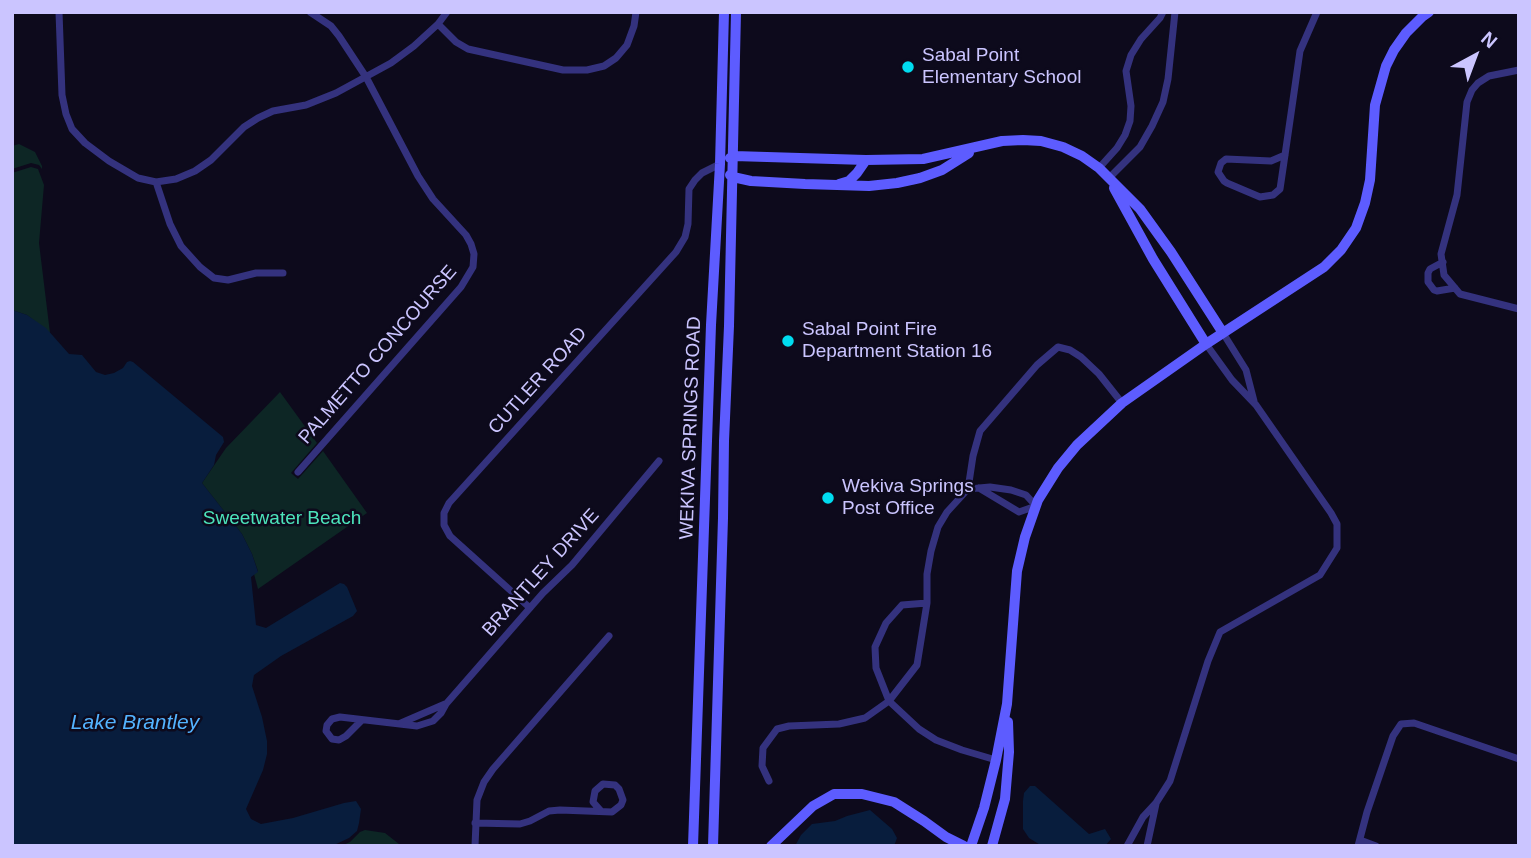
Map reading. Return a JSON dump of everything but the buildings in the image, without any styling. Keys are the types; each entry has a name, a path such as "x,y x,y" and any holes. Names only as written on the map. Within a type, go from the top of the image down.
{"street":[{"path":"59,12 62,94 72,129 109,161 138,178 156,182 176,179 195,171 211,160 244,127 258,118 273,111 306,105 366,78 414,46 447,12"},
{"path":"310,12 331,26 366,78"},
{"path":"438,24 456,42 468,49 563,70 587,70 604,66 617,58 627,45 634,26 635,12"},
{"name":"WEKIVA SPRINGS ROAD","path":"693,846 724,12"},
{"name":"WEKIVA SPRINGS ROAD","path":"713,846 736,12"},
{"path":"1099,168 1117,148 1130,121 1131,106 1126,71 1131,55 1163,12"},
{"path":"1109,178 1140,147 1163,102 1175,12"},
{"path":"1285,155 1270,161 1226,159 1221,163 1218,172 1227,183 1260,197 1273,195 1280,188 1285,155 1300,51 1317,12"},
{"path":"992,846 1005,799 1009,752 1007,704 1017,571 1036,506 1058,468 1122,402 1324,267 1341,250 1356,228 1365,203 1370,180 1376,105 1386,66 1406,33 1429,12"},
{"path":"1519,70 1489,76 1472,90 1467,102 1457,195 1441,254 1444,275 1460,294 1519,309"},
{"name":"PALMETTO CONCOURSE","path":"298,472 461,287 473,267 474,254 466,235 433,200 366,78"},
{"path":"977,148 942,170 920,178 869,186 751,181 733,177 720,164 734,156 923,159 1002,141 1041,141 1063,147 1099,168 1140,209 1171,252 1246,370 1256,405"},
{"path":"835,186 849,181 866,160"},
{"name":"CUTLER ROAD","path":"530,608 450,536 444,525 444,513 449,503 676,252 685,237 688,224 689,189 702,173 720,164"},
{"path":"1109,178 1153,259 1206,344 1256,405 1337,524 1337,548 1320,575 1220,632 1170,780 1156,803 1143,817 1127,846"},
{"path":"732,199 738,189 751,181"},
{"path":"156,182 170,224 181,246 200,267 215,278 228,281 256,272 283,273"},
{"path":"1443,262 1430,270 1427,282 1437,291 1455,288"},
{"path":"711,325 729,326"},
{"path":"769,780 762,766 763,748 777,729 838,724 865,718 889,701 917,665 927,603 927,575 938,527 947,512 968,489 980,431 1037,365 1058,347 1070,350 1099,374 1122,402"},
{"path":"708,441 724,441"},
{"name":"BRANTLEY DRIVE","path":"362,720 339,740 332,739 326,732 327,724 340,717 417,726 433,721 543,593 572,565 659,461"},
{"path":"979,488 1019,512 1036,506"},
{"path":"968,489 1012,489 1026,495 1036,506"},
{"path":"927,603 902,605 886,623 875,647 876,668 889,701 919,729 936,740 996,760"},
{"path":"475,846 477,800 484,782 609,636"},
{"name":"BRANTLEY DRIVE","path":"400,723 446,704"},
{"path":"971,846 984,808 1007,704"},
{"path":"428,712 433,721"},
{"path":"1376,846 1359,843 1393,736 1401,724 1414,723 1519,759"},
{"path":"475,822 520,824 549,811 560,810 612,812 621,805 622,794 615,785 603,784 595,791 593,802 601,811"},
{"path":"771,846 813,806 834,794 862,794 894,802 964,846"},
{"path":"1147,846 1156,803"}],"green space":[{"path":"19,144 35,152 42,169 31,163 12,169 12,146"},
{"path":"31,167 38,169 44,185 39,243 50,333 27,315 12,310 12,173"},
{"name":"Sweetwater Beach","path":"280,392 317,443 291,473 298,479 323,451 367,513 258,589 254,574 258,571 242,534 202,483 226,448"},
{"path":"365,830 385,833 399,844 341,846"}],"water":[{"name":"Lake Brantley","path":"12,310 27,315 46,328 69,354 82,355 96,372 105,375 114,373 127,362 133,362 223,437 224,442 216,455 214,465 202,483 242,534 252,554 258,572 251,577 256,625 266,628 340,583 347,587 357,611 353,616 281,656 254,675 252,686 262,717 267,754 246,809 251,819 261,824 356,801 361,809 359,823 357,831 349,838 332,846 12,846"},
{"path":"1030,786 1035,786 1089,834 1105,829 1111,839 1105,846 1042,846 1029,838 1023,829 1023,801 1024,793"},
{"path":"870,810 892,829 897,838 894,846 795,846 812,824 835,821"}],"place":[{"name":"Sabal Point Elementary School","path":"908,67"},
{"name":"Sabal Point Fire Department Station 16","path":"788,341"},
{"name":"Wekiva Springs Post Office","path":"828,498"}]}
